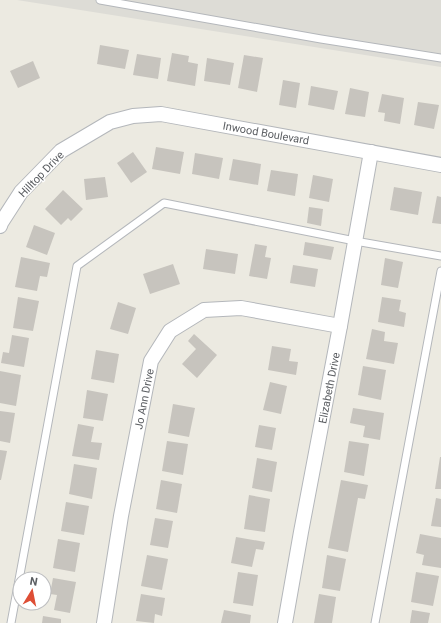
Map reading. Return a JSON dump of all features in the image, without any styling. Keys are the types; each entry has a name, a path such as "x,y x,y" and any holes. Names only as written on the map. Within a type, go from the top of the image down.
{"street":[{"name":"Inwood Boulevard","path":"93,132 110,122 133,116 160,114 441,165"},
{"name":"Hilltop Drive","path":"0,226 21,192 61,151 93,132"},
{"name":"Elizabeth Drive","path":"285,623 371,152"},
{"name":"Jo Ann Drive","path":"104,623 121,516 151,361 170,331 204,310 241,308 340,326"}],"lane":[{"path":"100,0 441,58"},
{"path":"11,623 77,266 164,203 355,241 441,256"},
{"path":"376,623 441,271"}],"shaded area":[{"path":"17,0 441,0 441,67"}],"building":[{"path":"100,45 129,50 125,69 97,64"},
{"path":"172,53 189,56 188,62 198,64 195,86 167,81"},
{"path":"137,54 161,58 158,79 133,75"},
{"path":"244,55 263,58 257,92 238,88"},
{"path":"207,58 234,63 230,85 204,81"},
{"path":"33,61 40,78 18,88 10,71"},
{"path":"283,80 300,83 296,108 279,105"},
{"path":"311,86 338,91 334,110 308,105"},
{"path":"350,88 369,92 365,117 345,114"},
{"path":"382,94 404,98 400,124 384,121 385,113 378,112"},
{"path":"418,102 439,105 434,129 414,125"},
{"path":"156,147 184,152 180,174 152,169"},
{"path":"133,152 147,172 131,183 117,163"},
{"path":"195,153 223,158 219,179 192,174"},
{"path":"233,159 261,164 258,185 229,180"},
{"path":"271,170 298,174 295,196 267,191"},
{"path":"313,175 333,179 329,202 309,198"},
{"path":"105,177 108,197 86,200 84,179"},
{"path":"394,187 422,192 418,215 390,210"},
{"path":"63,190 83,209 71,221 68,218 61,225 45,209"},
{"path":"437,196 441,197 441,224 432,223"},
{"path":"309,207 323,209 321,226 307,223"},
{"path":"34,225 55,233 47,255 26,247"},
{"path":"305,242 334,247 331,260 303,255"},
{"path":"255,244 267,246 265,257 271,258 267,279 249,276"},
{"path":"206,249 238,254 235,274 203,269"},
{"path":"21,257 50,263 47,277 40,276 37,291 15,287"},
{"path":"385,258 403,262 398,288 381,285"},
{"path":"173,264 180,284 150,294 143,274"},
{"path":"293,265 318,269 315,287 290,283"},
{"path":"18,297 39,301 33,331 13,328"},
{"path":"382,297 401,300 399,311 406,313 404,327 378,322"},
{"path":"118,302 136,308 128,334 110,329"},
{"path":"372,329 385,332 384,341 398,343 394,364 366,359"},
{"path":"194,334 217,355 197,378 182,364 196,349 188,341"},
{"path":"12,335 29,338 24,367 1,363 3,352 9,353"},
{"path":"272,346 291,349 289,361 298,362 296,375 268,370"},
{"path":"96,350 119,354 114,383 91,379"},
{"path":"363,366 386,370 381,400 358,395"},
{"path":"0,371 21,375 16,406 0,403"},
{"path":"270,382 287,386 281,414 263,410"},
{"path":"87,390 108,394 103,421 83,418"},
{"path":"173,404 195,408 189,437 168,433"},
{"path":"353,408 384,413 380,440 363,437 365,426 350,423"},
{"path":"0,411 15,413 10,443 0,441"},
{"path":"78,424 94,427 91,442 102,443 99,460 72,456"},
{"path":"259,425 276,428 272,450 255,447"},
{"path":"167,441 188,444 183,475 162,471"},
{"path":"349,441 369,444 364,476 344,472"},
{"path":"0,450 7,451 1,480 0,480"},
{"path":"440,457 441,489 435,489"},
{"path":"257,458 277,462 272,492 252,488"},
{"path":"74,464 97,468 92,499 69,494"},
{"path":"161,480 182,484 177,513 156,509"},
{"path":"341,480 368,485 365,499 358,498 348,552 328,548"},
{"path":"249,495 270,499 265,532 244,529"},
{"path":"436,498 441,499 441,527 431,526"},
{"path":"66,502 89,506 84,535 61,531"},
{"path":"155,518 173,521 168,548 150,545"},
{"path":"420,534 441,538 441,568 422,565 424,555 416,553"},
{"path":"236,537 265,542 263,550 256,549 252,567 231,563"},
{"path":"58,539 80,543 75,572 53,568"},
{"path":"147,555 168,559 162,590 141,586"},
{"path":"327,555 346,559 340,591 322,588"},
{"path":"238,572 258,575 253,606 233,603"},
{"path":"416,572 439,576 433,606 411,602"},
{"path":"53,578 76,582 70,613 54,610 57,595 52,594"},
{"path":"141,594 165,598 162,616 155,614 154,623 136,621"},
{"path":"319,594 336,597 332,623 314,623"},
{"path":"224,610 251,615 250,623 221,623"},
{"path":"412,610 430,613 428,623 410,623"},
{"path":"43,616 61,619 61,623 42,623"}]}
